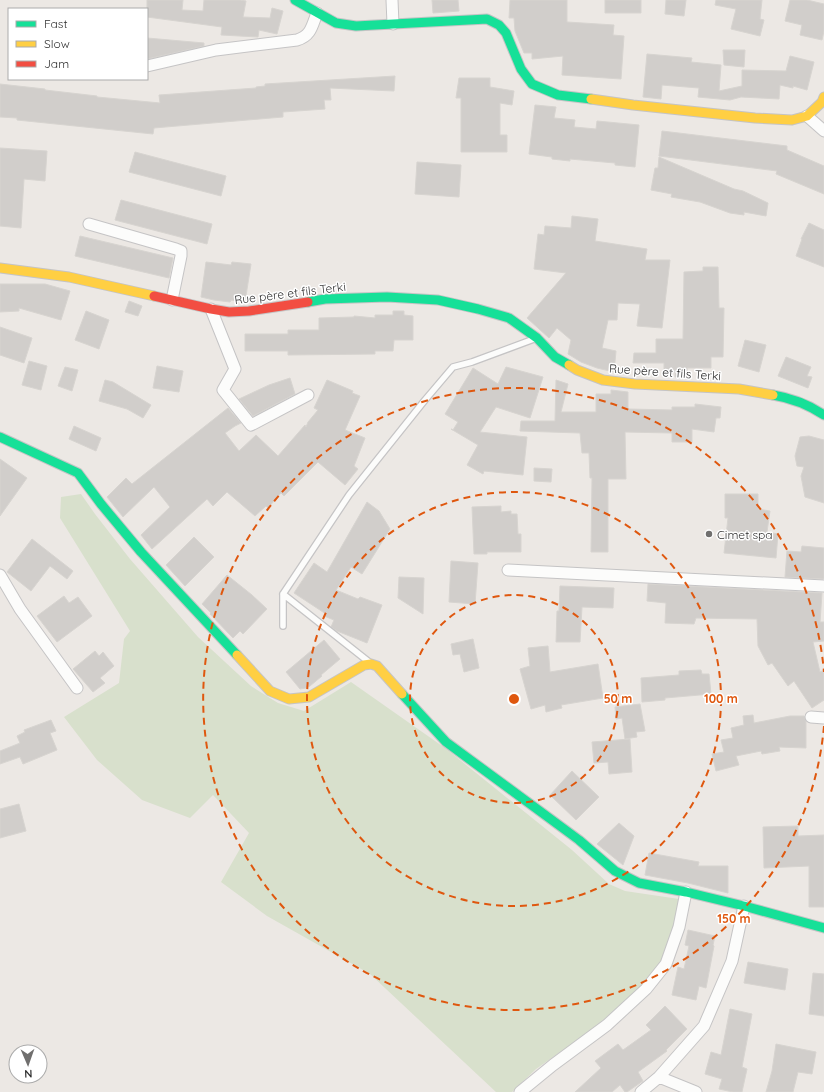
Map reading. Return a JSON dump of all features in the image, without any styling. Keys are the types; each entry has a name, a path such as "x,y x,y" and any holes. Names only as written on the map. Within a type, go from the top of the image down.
{"street":[{"path":"295,0 336,24 356,26 487,19 500,25 506,33 521,69 532,84 558,95 633,105 755,118 792,120 807,116 822,102 824,97"},
{"path":"392,0 393,24"},
{"path":"148,66 216,50 303,38 309,33 317,13"},
{"path":"807,116 824,131"},
{"path":"89,224 181,251 172,300"},
{"name":"Rue père et fils Terki","path":"0,268 69,277 229,312 325,299 387,297 438,300 509,318 538,338 555,357 577,370 603,380 635,384 739,389 784,397 814,408 824,415"},
{"path":"211,309 235,369 222,390 251,425 308,395"},
{"path":"0,437 78,473 101,504 141,552 270,691 290,699 309,697 364,665 371,664 377,666 446,742 579,840 615,871 639,883 686,892 744,906 824,928"},
{"path":"508,570 824,586"},
{"path":"0,575 20,609 78,688"},
{"path":"810,717 824,718"},
{"path":"520,1092 607,1024 646,989 666,964 679,927 686,892"},
{"path":"641,1092 659,1077 704,1026 732,961 744,906"},
{"path":"659,1077 696,1092"}],"lane":[{"path":"283,626 283,594 349,495 424,400 453,367 472,362 538,338"},
{"path":"283,594 371,664"}],"green space":[{"path":"81,494 130,559 198,637 251,686 278,703 304,711 351,682 445,748 572,850 609,884 625,891 679,899 672,946 649,980 593,1029 536,1069 512,1092 496,1092 370,974 267,916 221,882 249,833 213,795 190,818 142,800 97,760 64,717 119,683 124,639 130,631 60,518 61,497"}],"building":[{"path":"147,0 183,0 182,10 203,11 204,0 240,0 246,1 243,17 270,18 272,8 283,11 277,34 259,30 258,37 221,35 222,27 148,17"},
{"path":"432,0 458,0 459,11 433,13"},
{"path":"510,0 567,0 567,22 614,25 613,35 624,36 621,79 562,75 563,56 532,59 532,53 524,53 515,31 514,18 509,18"},
{"path":"605,0 641,0 641,13 605,13"},
{"path":"666,0 686,0 684,16 665,14"},
{"path":"716,0 762,0 760,19 764,20 760,36 731,29 736,9 715,5"},
{"path":"790,0 807,0 824,4 824,31 822,40 800,35 802,25 785,21"},
{"path":"148,38 204,43 204,46 148,59"},
{"path":"723,50 745,50 744,67 724,65"},
{"path":"647,54 692,58 691,62 721,65 719,91 742,86 742,70 786,71 790,56 814,62 807,90 793,86 793,88 780,85 779,99 741,97 730,100 698,97 699,88 662,85 661,99 643,97"},
{"path":"395,76 394,91 330,88 331,100 324,100 325,109 283,112 283,117 154,128 153,134 0,117 0,84 97,97 160,103 159,95 256,88 265,86 265,84"},
{"path":"459,78 490,78 490,87 514,91 512,105 500,103 500,135 507,135 507,152 461,152 461,98 456,98"},
{"path":"535,105 556,107 554,118 575,120 574,127 596,129 597,121 639,125 635,167 615,165 615,163 552,159 552,157 529,154"},
{"path":"662,131 787,146 787,150 824,166 824,194 776,174 777,171 659,156"},
{"path":"0,148 47,151 45,181 24,179 21,228 0,226"},
{"path":"135,152 226,176 221,196 129,172"},
{"path":"659,157 734,189 743,191 768,203 766,216 744,212 744,215 730,213 700,202 671,197 672,194 651,190 655,168 658,168"},
{"path":"417,162 461,165 459,197 415,194"},
{"path":"121,200 212,224 207,244 115,220"},
{"path":"572,216 598,219 595,241 647,249 645,260 670,260 662,328 637,326 640,304 618,303 617,320 608,320 602,348 616,351 614,372 581,362 568,354 571,340 557,328 549,338 527,318 566,273 534,269 538,234 544,235 545,226 571,228"},
{"path":"809,223 824,230 824,267 796,256 801,239"},
{"path":"80,236 173,258 169,278 75,256"},
{"path":"206,262 231,265 232,262 251,264 245,302 231,300 230,302 201,297"},
{"path":"703,267 718,267 719,308 724,308 723,357 711,357 711,368 687,368 688,377 675,377 675,372 664,372 664,363 633,363 634,353 656,353 656,339 683,339 684,272 703,271"},
{"path":"0,284 45,284 70,291 61,320 19,308 19,311 0,312"},
{"path":"129,301 142,306 138,316 125,312"},
{"path":"86,311 109,320 99,349 75,340"},
{"path":"393,311 404,311 404,315 413,316 413,340 394,340 393,351 375,351 375,354 288,355 288,351 245,351 245,334 288,334 288,330 319,330 319,318 354,316 375,318 375,315 393,315"},
{"path":"0,327 32,338 24,363 0,355"},
{"path":"745,340 766,345 759,372 738,366"},
{"path":"786,357 811,367 807,376 812,377 808,388 778,376"},
{"path":"29,361 47,366 41,390 22,385"},
{"path":"157,366 183,371 179,392 153,388"},
{"path":"65,367 78,370 72,391 58,386"},
{"path":"506,367 543,377 530,418 496,407 480,432 527,437 523,475 484,471 483,474 467,465 478,445 451,429 453,430 458,422 445,414 473,368 498,384"},
{"path":"290,378 295,394 253,416 239,399 269,385"},
{"path":"105,380 113,382 151,405 143,418 127,409 99,401"},
{"path":"327,380 353,391 352,393 360,396 345,430 365,438 354,466 358,469 345,485 318,462 284,496 281,493 268,508 266,506 255,516 227,492 213,506 207,499 152,549 141,535 170,507 154,487 123,517 107,497 126,478 132,484 228,408 241,423 225,433 239,451 256,435 278,456 305,425 306,427 308,422 318,410 314,408"},
{"path":"556,380 568,384 561,412 596,412 596,394 611,394 611,390 628,392 628,409 672,410 672,407 695,407 695,404 721,407 720,418 716,418 714,432 692,429 692,442 672,442 672,433 625,432 626,479 608,479 608,552 591,552 592,478 590,478 589,453 582,453 580,433 520,431 521,421 555,421"},
{"path":"74,426 101,438 96,451 69,439"},
{"path":"809,436 824,440 824,503 805,497 801,476 804,467 797,466 795,456 800,437"},
{"path":"0,459 27,478 0,516"},
{"path":"534,468 552,469 551,482 534,481"},
{"path":"725,494 758,494 758,509 770,511 767,532 778,534 776,558 724,553 728,518 725,518"},
{"path":"367,502 379,511 390,529 362,574 351,567 336,590 358,599 360,597 382,605 367,643 337,631 331,627 334,620 324,616 326,614 294,593 314,563 327,572"},
{"path":"501,506 501,512 511,511 511,514 517,514 518,534 521,534 521,552 487,552 487,554 474,554 472,507"},
{"path":"194,537 214,557 185,586 166,565"},
{"path":"32,539 73,571 67,579 50,566 31,591 7,572"},
{"path":"802,546 824,548 823,579 785,577 787,551 801,552"},
{"path":"451,561 478,563 475,604 449,602"},
{"path":"227,575 267,609 243,634 240,631 233,638 202,604"},
{"path":"399,577 424,578 423,614 398,598"},
{"path":"648,584 822,593 820,622 824,622 824,641 813,642 820,672 824,670 824,700 812,708 794,681 788,686 772,663 768,665 758,646 757,619 696,618 694,624 665,623 666,603 647,601"},
{"path":"560,586 614,588 613,608 582,607 580,642 556,642 557,611 559,611"},
{"path":"64,596 69,603 78,597 92,616 57,642 37,616"},
{"path":"473,639 479,668 464,672 460,654 453,655 451,644"},
{"path":"324,640 340,659 310,686 300,689 286,672"},
{"path":"548,646 550,672 598,664 603,698 561,705 562,708 546,712 545,705 531,709 520,669 530,666 528,648"},
{"path":"95,651 99,656 103,652 114,666 100,678 105,683 93,692 73,669"},
{"path":"701,670 702,674 709,674 711,694 665,698 665,700 642,702 641,678 679,675 679,671"},
{"path":"640,704 645,731 636,732 637,737 625,739 622,718 616,719 615,707"},
{"path":"753,715 754,723 790,716 804,716 806,721 806,748 779,747 780,751 762,754 761,751 736,756 739,765 716,771 712,754 724,752 721,740 733,738 731,728 744,725 743,716"},
{"path":"51,720 56,731 50,733 57,750 23,764 20,757 0,764 0,751 20,743 17,736 25,732 24,730"},
{"path":"630,739 632,772 609,774 608,762 594,763 592,742"},
{"path":"572,771 599,797 576,820 550,795"},
{"path":"19,804 26,831 0,838 0,809"},
{"path":"619,823 634,836 623,865 597,844"},
{"path":"798,826 798,836 824,835 824,907 809,907 809,866 764,868 763,827"},
{"path":"649,853 699,862 698,866 728,866 728,893 688,883 645,875"},
{"path":"688,930 715,936 706,988 699,986 696,1000 672,995 678,967 684,969 689,946 685,945"},
{"path":"748,962 788,969 785,990 744,983"},
{"path":"813,973 824,974 824,1016 809,1014"},
{"path":"665,1006 687,1029 666,1050 667,1051 638,1072 643,1081 627,1092 625,1092 620,1085 612,1092 575,1092 601,1068 595,1061 618,1044 623,1050 651,1030 646,1025"},
{"path":"730,1009 752,1014 742,1067 747,1069 742,1092 719,1089 722,1079 705,1074 711,1052 721,1055"},
{"path":"776,1044 816,1052 812,1074 798,1072 793,1092 766,1092 772,1071"}],"traffic: fast":[{"path":"295,0 336,23 356,26 487,19 499,25 506,33 521,69 532,84 558,95 591,99"},
{"path":"308,302 325,299 387,297 438,300 478,309 509,318 537,338 555,357 569,365"},
{"path":"773,395 800,402 824,415"},
{"path":"0,437 78,473 101,504 141,552 237,655"},
{"path":"402,694 446,742 579,840 615,871 639,883 686,892 744,906 824,928"}],"traffic: slow":[{"path":"591,99 755,118 792,120 807,116 822,102 824,97"},
{"path":"0,268 69,277 154,296"},
{"path":"569,365 577,370 603,380 635,384 739,389 773,395"},
{"path":"237,655 270,691 289,699 309,697 364,665 371,664 377,666 402,694"}],"traffic: jam":[{"path":"154,296 229,312 249,311 308,302"}],"place":[{"name":"Cimet spa","path":"709,534"}]}
